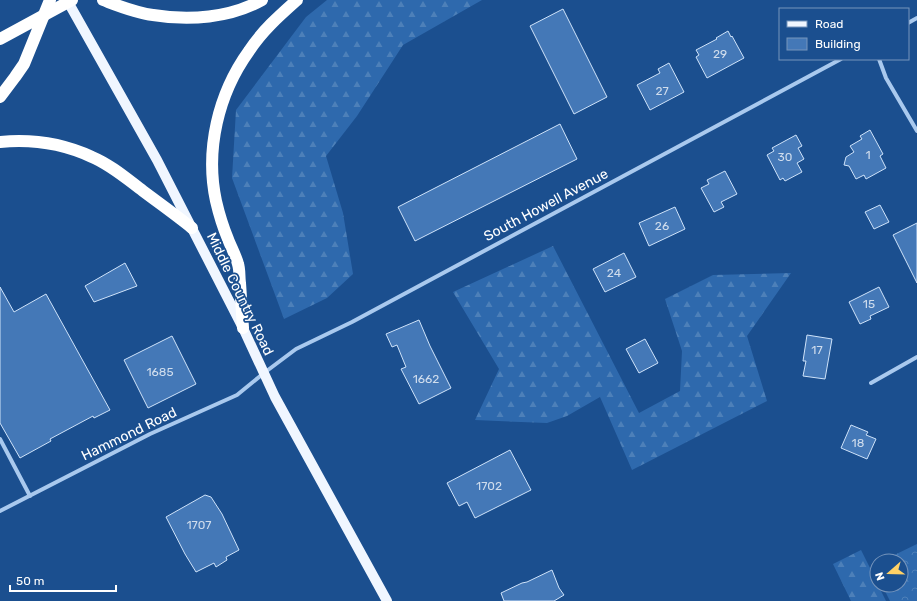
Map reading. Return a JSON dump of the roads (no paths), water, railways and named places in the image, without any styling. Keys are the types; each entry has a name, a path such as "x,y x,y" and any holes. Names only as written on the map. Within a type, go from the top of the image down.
{"highway":[{"path":"0,97 24,64 50,0"},
{"path":"0,39 72,0"},
{"path":"103,0 124,8 153,16 192,18 228,13 262,0"},
{"path":"243,328 238,264 221,218 213,182 212,164 216,124 222,103 239,66 248,51 270,24 297,0"},
{"path":"0,142 42,142 77,151 94,158 117,171 192,228"}],"main road":[{"name":"Middle Country Road","path":"67,0 157,160 243,328 285,415 387,601"}],"street":[{"name":"South Howell Avenue","path":"264,373 302,345 352,322 839,60"},
{"path":"879,60 886,78 917,131"},
{"path":"871,384 917,358"},
{"name":"Hammond Road","path":"0,511 150,434 237,395 264,373"},
{"path":"0,439 30,496"}]}
